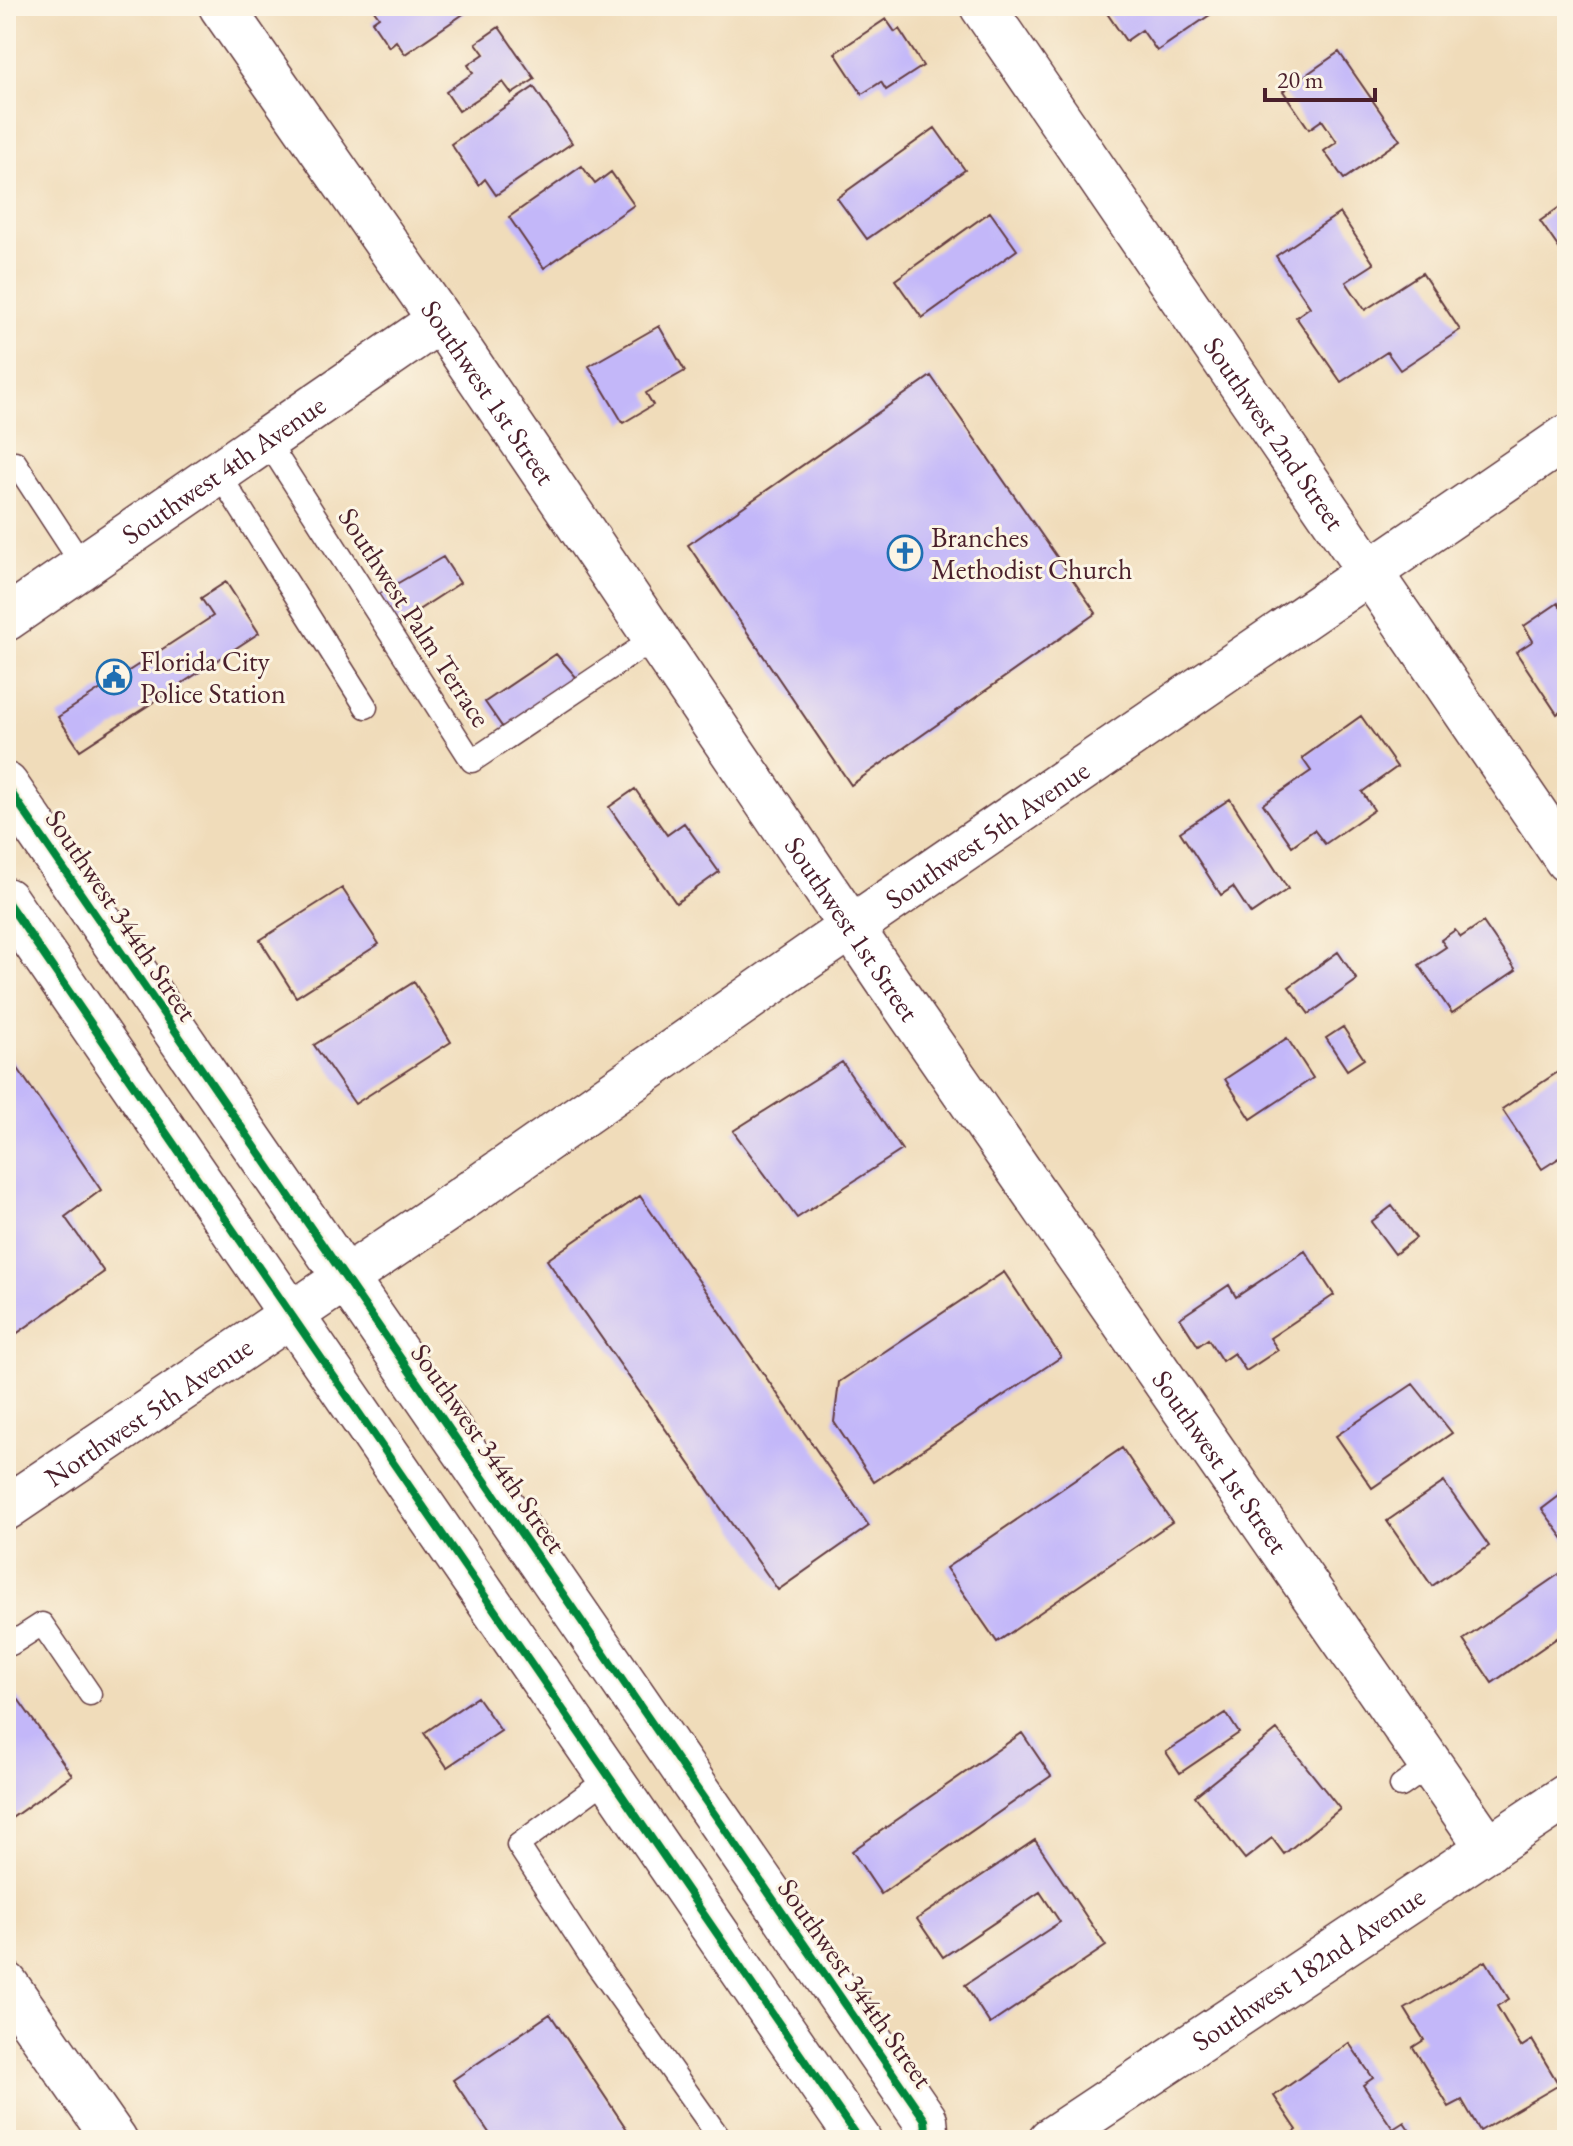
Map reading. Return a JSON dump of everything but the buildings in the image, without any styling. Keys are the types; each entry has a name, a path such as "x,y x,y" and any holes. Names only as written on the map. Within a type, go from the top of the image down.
{"street":[{"name":"Southwest 1st Street","path":"221,6 440,320 851,928 1416,1776 1489,1849"},
{"name":"Southwest 2nd Street","path":"982,6 1567,860"},
{"name":"Southwest 4th Avenue","path":"6,619 440,320"},
{"name":"Southwest 5th Avenue","path":"291,1314 1567,437"},
{"name":"Southwest 344th Street","path":"6,785 925,2120 927,2140"},
{"path":"6,900 859,2140"},
{"name":"Northwest 5th Avenue","path":"6,1508 291,1314"},
{"name":"Southwest 182nd Avenue","path":"1056,2139 1567,1796"},
{"path":"6,1984 115,2140"}],"lane":[{"name":"Southwest Palm Terrace","path":"267,441 472,761 655,638"},
{"path":"6,468 15,462 83,566"},
{"path":"219,474 366,707"},
{"path":"6,1637 11,1644 42,1624 90,1694"},
{"path":"610,1777 518,1845 589,1954 721,2140"}],"cycle path":[{"path":"6,785 925,2120 927,2140"},
{"path":"6,900 859,2140"}],"place":[{"name":"Branches Methodist Church","path":"905,553"},
{"name":"Florida City Police Station","path":"114,677"}]}
